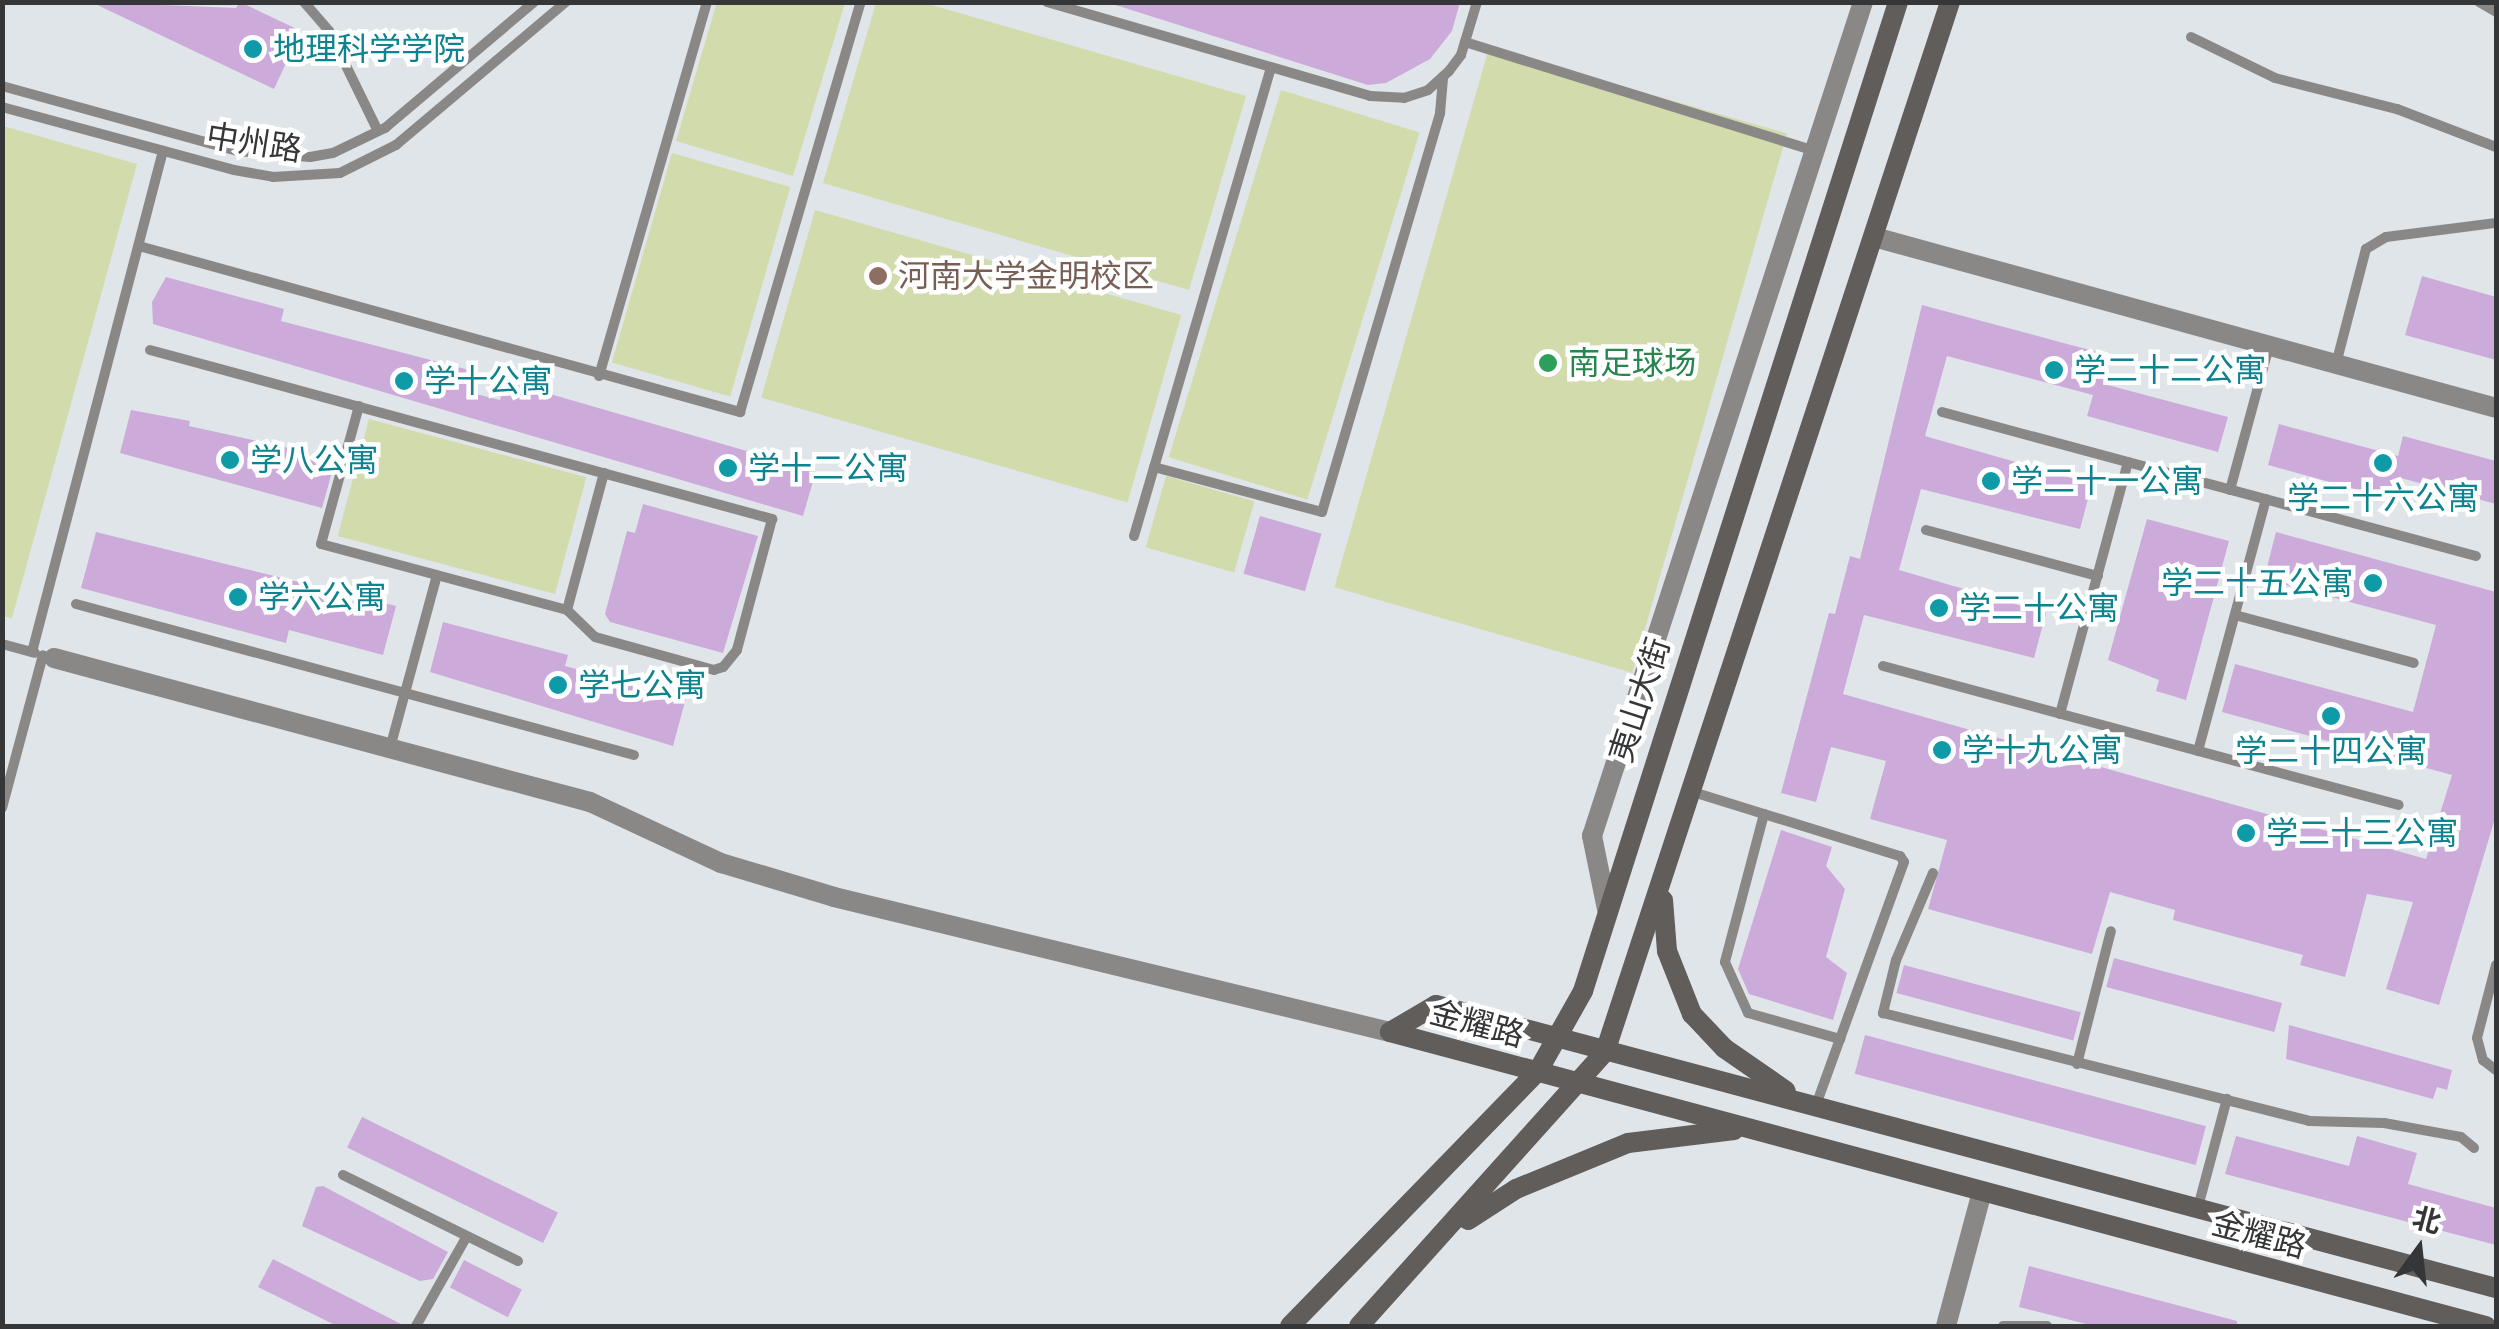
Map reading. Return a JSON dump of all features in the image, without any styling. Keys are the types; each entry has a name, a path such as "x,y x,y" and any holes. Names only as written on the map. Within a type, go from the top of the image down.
{"main road":[{"name":"夷山大街","path":"1290,1326 1538,1071 1559,1040 1582,991 1898,2"},
{"path":"1358,1326 1605,1052 1694,792 1950,2"},
{"path":"1662,888 1667,952 1692,1014 1724,1048 1810,1104"},
{"name":"金耀路","path":"1390,1032 1436,1005 2496,1288"},
{"name":"金耀路","path":"1390,1032 2486,1326"},
{"path":"1441,1237 1516,1188 1628,1143 1716,1130 1765,1131"}],"street":[{"path":"1607,908 1592,836 1863,2"},
{"path":"1874,236 2496,408"},
{"path":"43,655 590,802 721,863 834,896 1390,1032"},
{"path":"1946,1326 1982,1192"}],"lane":[{"path":"304,2 329,30 378,131"},
{"name":"中州路","path":"2,86 274,156 333,153 378,131 534,2"},
{"name":"中州路","path":"2,106 163,151 273,176 340,173 396,145 566,2"},
{"path":"599,376 706,2"},
{"path":"138,246 732,414 746,407 862,2"},
{"path":"1047,2 1370,96 1404,98 1443,76 1465,42 1477,2"},
{"path":"2479,2 2496,12"},
{"path":"2191,36 2276,78 2435,120 2496,147"},
{"path":"1465,42 1815,151"},
{"path":"1134,536 1271,68"},
{"path":"1154,467 1322,512 1440,113 1443,76"},
{"path":"2,808 43,655 163,151"},
{"path":"2336,364 2366,249 2386,237 2496,223"},
{"path":"2230,490 2269,346"},
{"path":"150,350 359,406 772,519 737,650 714,670 595,637 567,610 322,544 359,406"},
{"path":"1942,412 2476,556"},
{"path":"2060,714 2128,462"},
{"path":"567,610 604,473"},
{"path":"2198,751 2266,499"},
{"path":"1926,530 2098,576"},
{"path":"390,748 437,575"},
{"path":"76,604 634,755"},
{"path":"2235,615 2414,664"},
{"path":"2,644 43,655"},
{"path":"1883,666 2399,806"},
{"path":"1694,792 1900,856 1904,862 1840,1039 1810,1104"},
{"path":"1764,814 1724,962 1748,1013 1840,1039"},
{"path":"1933,874 1896,960 1883,1013 2309,1121 2384,1123 2461,1138 2474,1148"},
{"path":"2077,1064 2111,931"},
{"path":"2496,965 2477,1038 2483,1060 2496,1070"},
{"path":"2198,1207 2227,1099"},
{"path":"344,1175 518,1261"},
{"path":"416,1326 466,1236"},
{"path":"2003,1326 2047,1326"}],"green space":[{"path":"717,2 845,3 793,176 676,141"},
{"path":"876,3 925,3 1246,96 1189,290 823,183"},
{"path":"1489,48 1787,133 1632,673 1334,587"},
{"path":"1281,90 1420,132 1307,500 1169,457"},
{"path":"3,126 137,164 12,618 2,616"},
{"path":"672,153 790,187 730,396 612,363"},
{"path":"815,210 1181,315 1127,502 761,397"},
{"path":"369,419 586,477 555,594 338,536"},
{"path":"1166,476 1254,501 1234,572 1146,547"}],"building":[{"name":"地理科学学院","path":"91,2 236,8 240,2 301,31 274,89"},
{"path":"1106,2 1460,2 1452,31 1430,59 1386,83 1368,85"},
{"path":"2422,276 2496,297 2496,360 2405,335"},
{"path":"166,277 284,309 281,321 473,371 468,392 500,400 505,381 816,471 803,516 153,324 152,302"},
{"path":"1922,305 2112,356 2104,384 2228,417 2218,452 2087,416 2093,395 1947,356 1925,436 2092,484 2080,529 1921,489 1899,570 2046,613 2034,658 1864,615 1843,694 2426,859 2452,775 2222,712 2235,664 2413,712 2436,625 2264,579 2276,532 2496,592 2496,815 2439,1005 2386,989 2413,902 2367,894 2345,977 2300,965 2303,955 2173,920 2175,910 2110,892 2092,954 1928,909 1947,840 1870,819 1886,761 1831,747 1816,802 1781,793 1829,613 1835,614 1850,556 1860,559"},
{"name":"学八公寓","path":"131,410 190,421 189,426 298,450 296,455 334,465 322,508 120,453"},
{"name":"学二十六公寓","path":"2279,424 2398,456 2403,436 2496,461 2496,504 2401,478 2395,500 2268,465"},
{"path":"643,504 758,536 723,653 610,622 605,614 627,531 635,533"},
{"path":"1260,516 1322,534 1305,591 1243,574"},
{"path":"2147,519 2229,541 2186,700 2156,691 2159,680 2108,660"},
{"name":"学六公寓","path":"96,532 396,606 383,655 289,630 286,643 81,588"},
{"name":"学七公寓","path":"443,622 568,655 565,666 686,698 673,746 430,672"},
{"path":"1781,830 1832,847 1826,866 1845,889 1826,957 1847,973 1833,1020 1749,994 1738,969"},
{"path":"2114,958 2282,1003 2274,1032 2106,987"},
{"path":"1904,965 2081,1012 2073,1040 1896,993"},
{"path":"2289,1025 2452,1070 2447,1090 2437,1087 2433,1099 2286,1059"},
{"path":"1865,1035 2206,1126 2196,1165 1855,1074"},
{"path":"362,1117 558,1213 543,1243 347,1148"},
{"path":"2236,1136 2349,1166 2357,1136 2417,1153 2408,1184 2496,1208 2496,1245 2225,1174"},
{"path":"323,1186 448,1252 433,1279 420,1281 302,1226 316,1187"},
{"path":"273,1259 405,1326 337,1326 258,1287"},
{"path":"464,1260 522,1290 508,1317 450,1288"},
{"path":"2029,1266 2237,1321 2237,1326 2094,1326 2019,1307"}],"place":[{"name":"地理科学学院","path":"253,49"},
{"name":"河南大学金明校区","path":"878,276"},
{"name":"南足球场","path":"1548,363"},
{"name":"学二十二公寓","path":"2054,370"},
{"name":"学十公寓","path":"404,381"},
{"name":"学八公寓","path":"230,460"},
{"name":"学二十六公寓","path":"2383,463"},
{"name":"学十二公寓","path":"728,468"},
{"name":"学二十一公寓","path":"1991,481"},
{"name":"学二十五公寓","path":"2373,583"},
{"name":"学六公寓","path":"238,597"},
{"name":"学二十公寓","path":"1939,608"},
{"name":"学七公寓","path":"558,685"},
{"name":"学二十四公寓","path":"2331,716"},
{"name":"学十九公寓","path":"1942,750"},
{"name":"学二十三公寓","path":"2246,833"}]}
